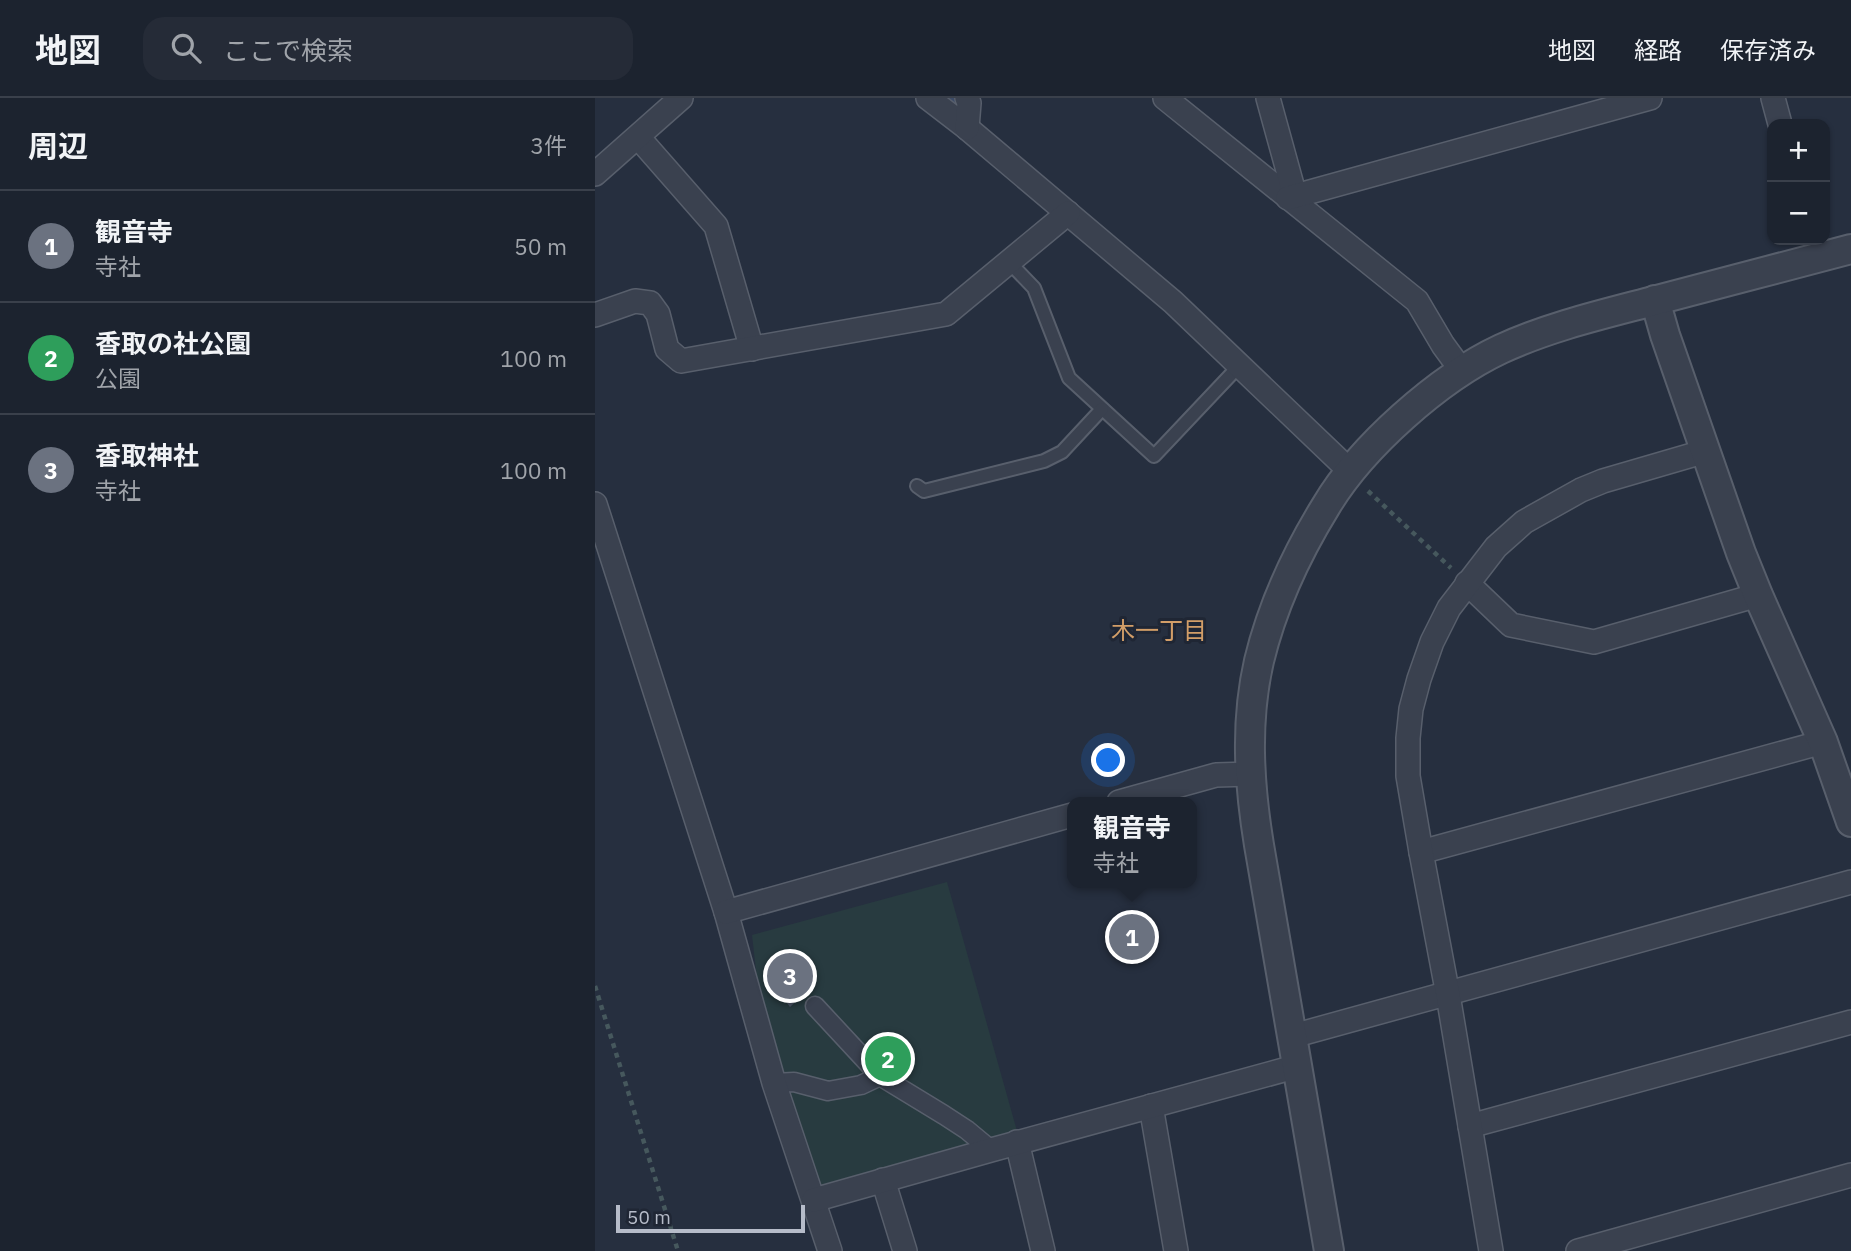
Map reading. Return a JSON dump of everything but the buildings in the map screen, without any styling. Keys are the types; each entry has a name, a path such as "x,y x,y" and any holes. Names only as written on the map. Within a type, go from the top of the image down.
{"street":[{"path":"595,174 681,98"},
{"path":"928,98 1173,302 1359,481"},
{"path":"1165,98 1292,197 1417,301 1462,371"},
{"path":"1268,98 1292,197"},
{"path":"1292,197 1650,98"},
{"path":"1773,98 1779,119"},
{"path":"967,128 972,100"},
{"path":"638,137 716,226 752,349"},
{"path":"595,314 635,301 650,303 658,314 667,349 681,361 946,314 1068,213"},
{"path":"1329,1251 1259,845 1251,774 1251,711 1259,663 1268,627 1308,538 1327,505 1359,481 1377,443 1433,391 1498,351 1581,320 1655,300 1814,249 1851,249"},
{"path":"1655,300 1741,553 1823,742 1851,822"},
{"path":"1491,1251 1408,776 1411,709 1419,679 1432,642 1449,608 1496,547 1524,522 1603,481 1706,451"},
{"path":"595,505 726,912 774,1083 830,1251"},
{"path":"1467,583 1511,625 1594,642 1758,595"},
{"path":"1420,852 1823,742"},
{"path":"1137,797 1216,775 1251,774"},
{"path":"726,912 1067,817"},
{"path":"1293,1036 1851,882"},
{"path":"815,1006 880,1076 956,1122 991,1150"},
{"path":"1470,1126 1851,1022"},
{"path":"814,1200 1298,1066"},
{"path":"774,1083 794,1082 828,1091 861,1085 880,1076"},
{"path":"1151,1106 1176,1251"},
{"path":"1017,1142 1043,1251"},
{"path":"1578,1251 1851,1175"},
{"path":"883,1180 905,1251"}],"lane":[{"path":"1009,262 1034,288 1069,379 1154,456 1240,365"},
{"path":"917,486 924,491 1044,461 1062,452 1102,409"}],"path":[{"path":"1359,481 1467,583"},
{"path":"595,986 678,1251"}],"green space":[{"path":"947,882 1017,1131 817,1186 758,988 752,935"}],"place":[{"name":"観音寺","path":"1132,937"},
{"name":"香取神社","path":"790,976"},
{"name":"香取の社公園","path":"888,1059"}],"district":[{"name":"木一丁目","path":"1159,630"}]}
